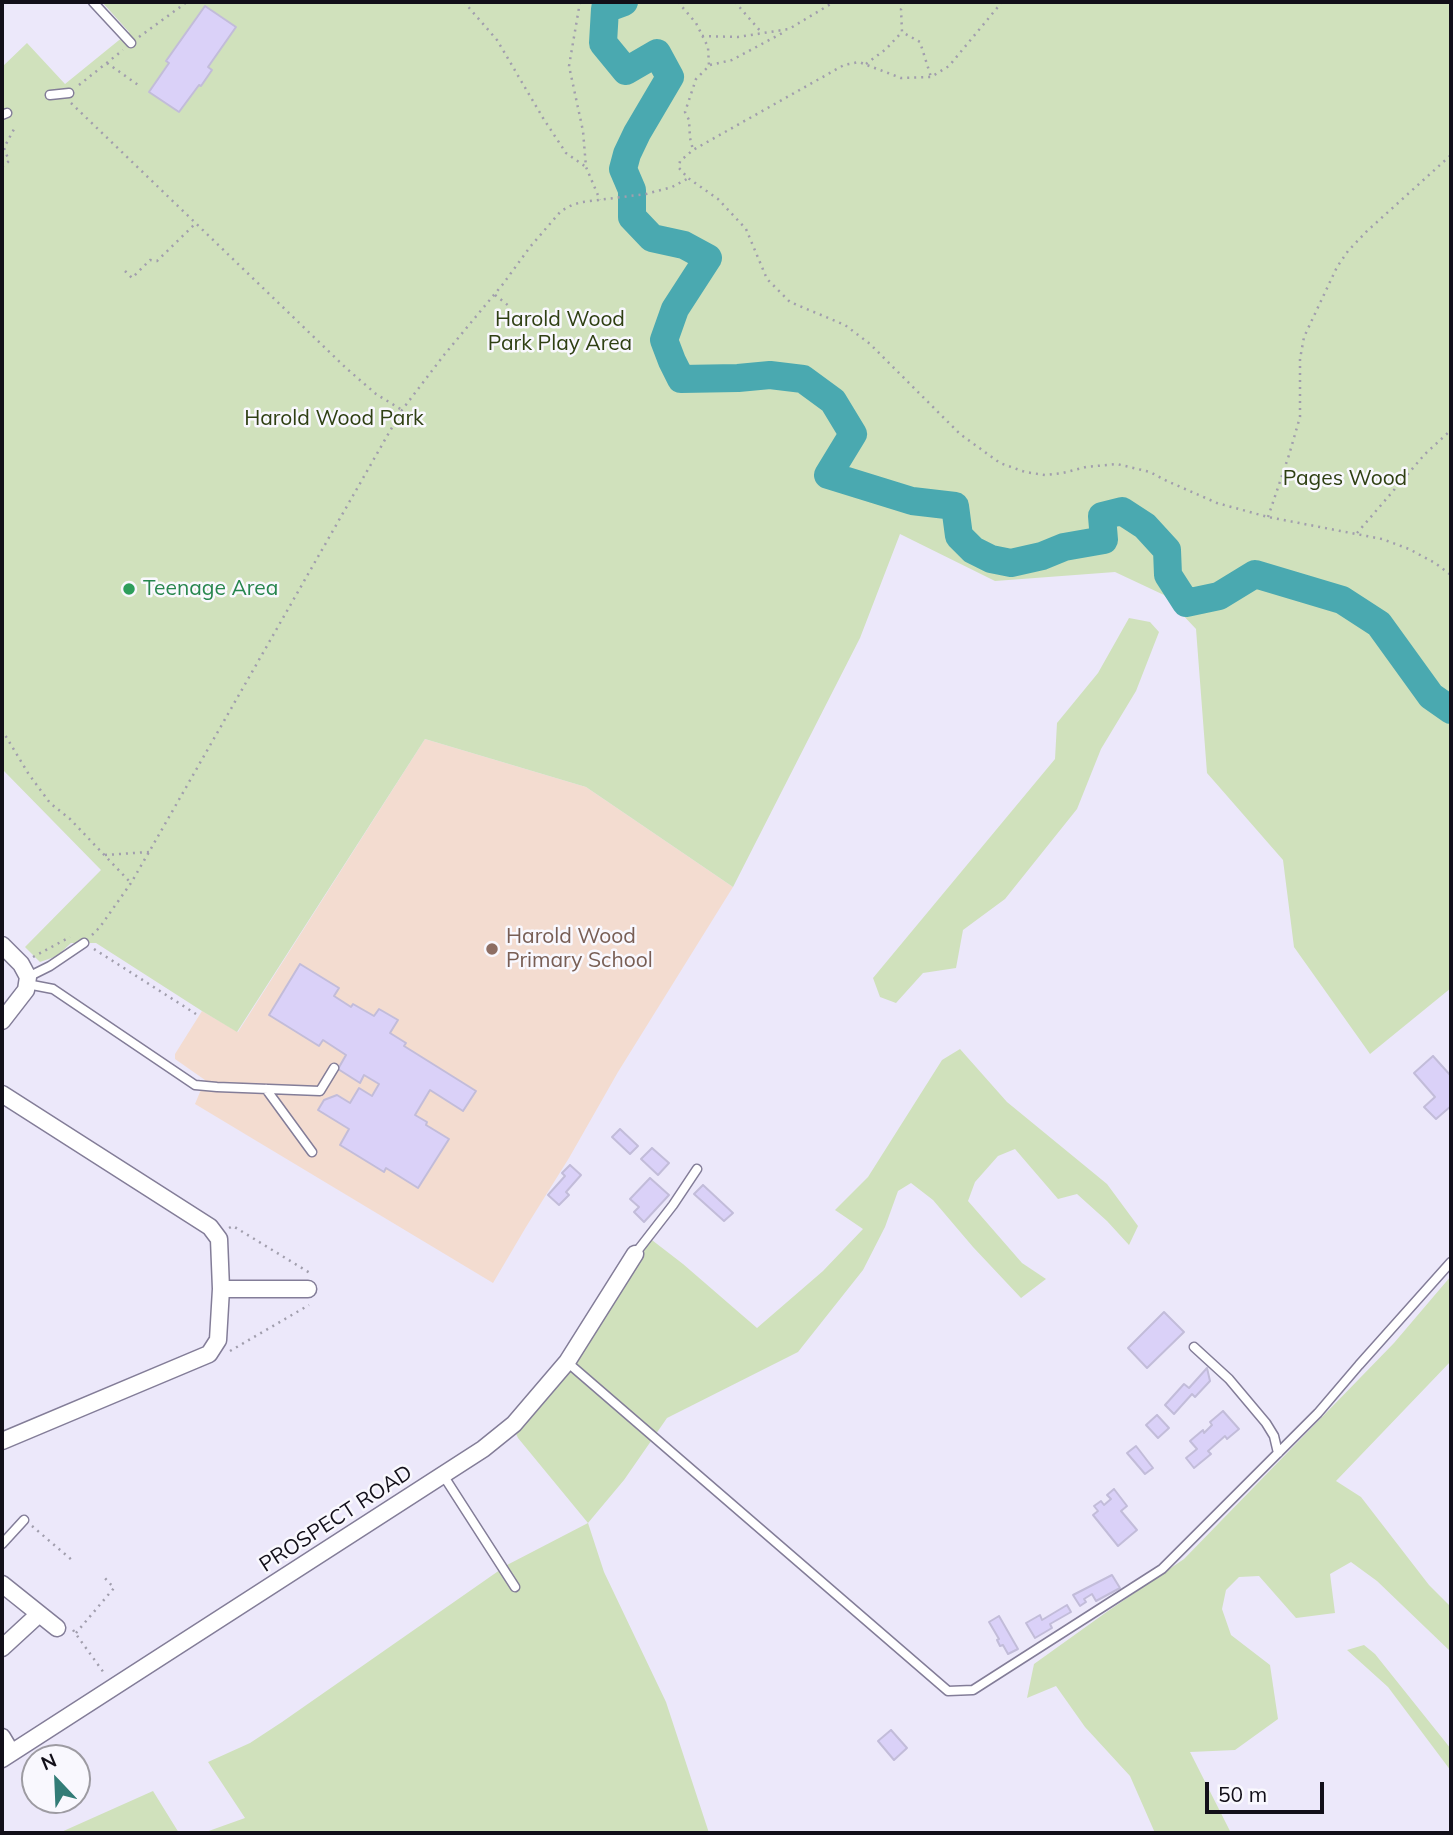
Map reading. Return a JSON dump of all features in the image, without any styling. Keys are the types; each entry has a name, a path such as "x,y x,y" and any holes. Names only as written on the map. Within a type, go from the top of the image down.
{"street":[{"path":"2,945 25,975 23,995 2,1021"},
{"path":"2,1094 211,1227 219,1239 221,1289 218,1340 209,1354 2,1441"},
{"name":"PROSPECT ROAD","path":"7,1756 484,1449 514,1424 567,1362 635,1254"},
{"path":"221,1289 308,1289"},
{"path":"2,1584 57,1628"},
{"path":"2,1648 39,1615"},
{"path":"2,1737 7,1756"}],"lane":[{"path":"93,2 131,43"},
{"path":"50,95 69,93"},
{"path":"25,975 50,966 84,943"},
{"path":"25,975 53,989 195,1085 320,1091 334,1068"},
{"path":"266,1090 312,1152"},
{"path":"635,1254 673,1205 696,1169"},
{"path":"567,1362 948,1691 972,1690 1162,1569 1318,1413 1451,1262"},
{"path":"1194,1347 1229,1379 1266,1423 1274,1436 1278,1453"},
{"path":"443,1475 515,1587"},
{"path":"2,1544 24,1520"}],"path":[{"path":"187,2 69,93 68,100 346,368 376,394 401,410"},
{"path":"464,2 496,40 566,153 586,167"},
{"path":"580,2 569,66 583,131 586,167 600,200"},
{"path":"678,2 696,23 708,47 709,66"},
{"path":"735,2 762,33"},
{"path":"693,149 689,120 685,112 696,79 709,66 732,60 834,2"},
{"path":"866,64 902,32 901,9 904,2"},
{"path":"1002,2 949,66 931,77 901,78 859,62 844,65 693,149 680,161 679,168 688,178 718,199 746,229 767,279 790,302 845,325 870,344 960,434 1000,463 1025,472 1045,475 1117,464 1150,472 1217,503 1268,517 1382,539 1435,562 1451,575"},
{"path":"702,36 738,37 789,29"},
{"path":"902,32 920,42 931,77"},
{"path":"107,63 141,87"},
{"path":"2,167 9,161 4,148 14,129"},
{"path":"1268,517 1300,417 1300,359 1304,337 1337,267 1366,232 1451,155"},
{"path":"84,943 100,927 131,883 401,410 444,355 561,211 572,205 646,194 671,187 688,178"},
{"path":"125,271 132,278 150,260 158,261 196,223"},
{"path":"494,295 509,306"},
{"path":"1356,534 1424,454 1451,430"},
{"path":"2,730 50,803 131,883"},
{"path":"105,855 149,852"},
{"path":"25,975 68,937 74,936 196,1014"},
{"path":"24,1520 73,1561"},
{"path":"76,1633 114,1588 104,1577"},
{"path":"57,1628 66,1623 76,1633 113,1687"}],"shaded area":[{"name":"Harold Wood Primary School","path":"425,739 586,787 733,887 618,1072 493,1283 195,1104 205,1080 175,1059 175,1054 202,1011 238,1032"}],"green space":[{"path":"102,2 1451,2 1451,988 1370,1054 1294,947 1283,860 1207,773 1196,629 1164,595 1115,572 995,581 900,534 860,638 733,887 586,787 425,739 237,1032 96,943 71,943 57,956 40,962 25,947 101,870 2,769 2,67 27,43 65,84 129,32"},
{"path":"1129,618 1150,622 1159,632 1136,691 1101,749 1077,809 1005,899 963,930 956,968 923,973 896,1003 880,997 873,978 1055,759 1057,723 1098,673"},
{"path":"960,1049 1007,1102 1107,1184 1138,1226 1129,1245 1077,1194 1058,1199 1015,1149 998,1156 975,1182 968,1201 1022,1263 1046,1279 1021,1298 933,1200 911,1183 898,1191 885,1227 863,1270 798,1352 667,1418 624,1480 588,1523 518,1438 512,1425 648,1237 757,1328 823,1271 863,1229 835,1210 868,1177 942,1060"},
{"path":"1451,1276 1451,1361 1336,1481 1361,1497 1429,1585 1451,1607 1451,1652 1377,1581 1351,1562 1330,1574 1335,1613 1296,1618 1259,1576 1239,1577 1226,1590 1222,1609 1231,1635 1270,1665 1278,1719 1235,1750 1190,1752 1231,1833 1155,1833 1130,1776 1085,1727 1056,1686 1027,1698 1034,1664 1184,1559 1394,1343"},
{"path":"588,1523 604,1572 666,1702 709,1833 203,1833 245,1818 208,1762 250,1743 282,1722 507,1565"},
{"path":"1364,1645 1375,1654 1451,1749 1451,1771 1388,1687 1347,1650"},
{"path":"153,1791 179,1833 59,1833"}],"building":[{"path":"205,6 236,27 208,67 212,70 179,112 149,92 169,63 166,61"},
{"path":"300,964 339,988 334,996 351,1007 353,1004 374,1016 379,1009 398,1020 390,1033 406,1043 404,1046 476,1091 463,1111 430,1090 415,1115 449,1139 418,1188 386,1168 384,1172 340,1145 349,1129 318,1110 324,1100 337,1095 350,1103 359,1088 372,1096 379,1084 364,1075 360,1083 338,1069 346,1055 323,1040 319,1046 269,1015"},
{"path":"1433,1056 1451,1076 1451,1106 1436,1119 1424,1107 1435,1097 1414,1073"},
{"path":"620,1129 638,1146 630,1154 612,1137"},
{"path":"652,1148 669,1163 658,1175 641,1159"},
{"path":"570,1165 581,1175 566,1192 569,1195 559,1205 548,1195 565,1176 562,1173"},
{"path":"650,1178 669,1195 644,1222 634,1212 639,1207 630,1199"},
{"path":"703,1185 733,1213 724,1221 694,1194"},
{"path":"1164,1312 1184,1332 1147,1368 1128,1348"},
{"path":"1207,1368 1210,1381 1195,1397 1192,1394 1174,1414 1165,1405 1184,1384 1189,1388"},
{"path":"1223,1411 1239,1429 1227,1439 1225,1436 1208,1451 1211,1454 1194,1468 1186,1458 1197,1449 1190,1441 1203,1430 1204,1433 1212,1425 1210,1422"},
{"path":"1157,1415 1169,1428 1158,1438 1146,1425"},
{"path":"1136,1446 1153,1468 1145,1474 1127,1453"},
{"path":"1114,1489 1127,1506 1121,1511 1137,1530 1118,1546 1093,1515 1098,1511 1094,1506 1101,1501 1104,1505 1111,1499 1107,1495"},
{"path":"1112,1575 1120,1588 1096,1601 1092,1594 1084,1599 1086,1602 1080,1606 1073,1595"},
{"path":"1067,1605 1071,1612 1050,1624 1052,1628 1035,1638 1026,1623 1040,1615 1042,1620"},
{"path":"999,1616 1018,1649 1008,1654 1003,1645 1000,1646 989,1622"},
{"path":"891,1730 907,1748 894,1760 878,1741"}],"waterway":[{"path":"624,2 605,9 603,43 626,71 657,53 670,77 627,154 623,169 632,190 632,217 652,238 684,245 708,258 675,309 664,340 681,379 770,375 803,379 833,401 853,434 828,475 912,501 955,506 959,536 973,550 991,559 1011,563 1042,556 1064,547 1104,540 1102,516 1122,511 1145,526 1167,550 1168,575 1186,603 1219,596 1255,574 1342,600 1379,624 1431,696 1451,710"}],"place":[{"name":"Teenage Area","path":"129,589"},
{"name":"Harold Wood Primary School","path":"492,949"}],"park label":[{"name":"Harold Wood Park Play Area","path":"560,332"},
{"name":"Harold Wood Park","path":"334,419"},
{"name":"Pages Wood","path":"1345,479"}]}
